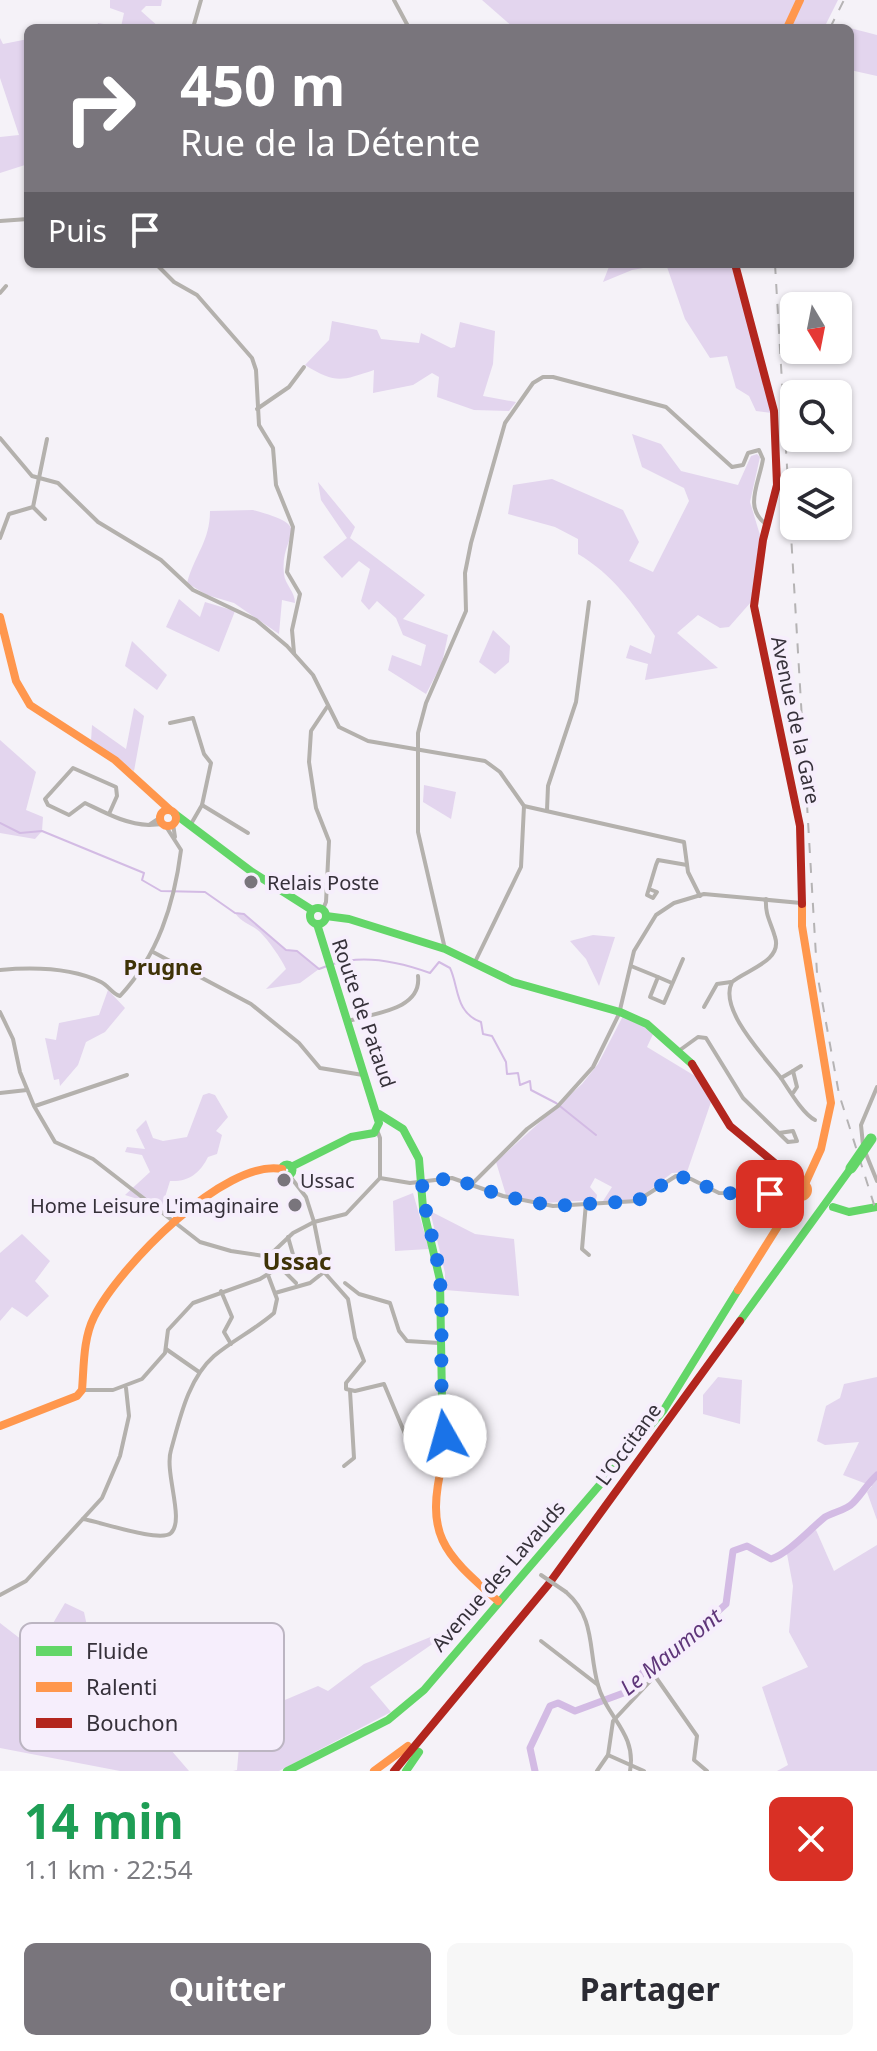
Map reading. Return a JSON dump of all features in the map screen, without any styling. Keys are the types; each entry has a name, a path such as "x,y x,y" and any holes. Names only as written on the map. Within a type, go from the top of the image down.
{"main road":[{"path":"789,24 800,0"},
{"name":"Avenue de la Gare","path":"736,268 774,411 777,485 754,606 800,826 801,903 831,1114 817,1160 801,1190"},
{"path":"0,617 16,681 30,705 115,760 157,796 168,819 189,823 236,860 320,915 349,919 445,949 544,993 620,1012 657,1030 680,1050 706,1082 730,1126 801,1190 822,1199"},
{"name":"Route de Pataud","path":"320,915 319,939 331,964 379,1114"},
{"path":"0,1426 47,1409 82,1390 84,1354 99,1307 124,1274 175,1225 237,1175 264,1168 287,1170 351,1137 377,1130 379,1114 397,1124 408,1138 421,1167 423,1208 440,1280 443,1461 436,1507 440,1541 456,1564 498,1601"},
{"name":"L'Occitane","path":"404,1771 534,1612 874,1138"},
{"name":"L'Occitane","path":"394,1771 548,1585 852,1171"},
{"name":"Avenue des Lavauds","path":"287,1771 406,1707 663,1411 801,1190"},
{"path":"833,1207 849,1212 877,1207"},
{"path":"374,1771 407,1747 483,1667"}],"street":[{"path":"194,24 201,0"},
{"path":"394,0 407,24"},
{"path":"0,221 24,219"},
{"path":"160,268 174,282 197,295 220,325 249,352 256,370 259,425 273,448 276,485 293,527 287,572 300,594 292,630 294,653"},
{"path":"0,293 6,286"},
{"path":"257,409 289,387 304,367"},
{"path":"445,949 418,832 418,733 426,703 466,611 465,573 489,470 505,423 533,383 543,377 553,377 666,407 732,467 743,465 748,453 759,450 763,459 752,501 757,517 767,525"},
{"path":"0,438 18,463 37,478 58,483 82,509 161,560 193,590 256,620 294,653 313,675 339,727 368,741 485,761 500,772 524,806 521,867 474,964"},
{"path":"33,507 47,439"},
{"path":"33,507 45,519"},
{"path":"0,538 9,514 33,507"},
{"path":"547,810 548,786 576,702 589,602"},
{"path":"320,915 329,841 316,808 309,762 311,731 327,707"},
{"path":"170,723 193,718 204,754 211,763 202,805 189,823"},
{"path":"109,814 117,796 116,787 73,768 45,799 48,805 69,815 80,803 131,824 149,825 168,819"},
{"path":"202,805 248,833"},
{"path":"524,806 684,842 688,847 687,865 700,896"},
{"path":"0,970 30,968 81,975 102,982 118,997 143,971 164,928 181,854 168,819"},
{"path":"168,819 175,840"},
{"path":"649,889 658,860 687,865"},
{"path":"473,1183 527,1129 558,1106 587,1073 620,1012 634,951 656,915 674,903 718,894 801,903"},
{"path":"704,1007 717,984 732,982 768,960 776,949 775,937 767,920 766,899"},
{"path":"153,952 251,1004 299,1043 315,1065 365,1075"},
{"path":"658,977 650,997 664,1003 683,959"},
{"path":"630,966 672,983"},
{"path":"348,1021 410,1002 417,993 418,976"},
{"path":"732,982 729,1006 805,1114 815,1120"},
{"path":"0,1012 13,1039 27,1090 55,1142 93,1159 175,1225 200,1242 221,1249 264,1256 314,1222 346,1214 380,1178 377,1130"},
{"path":"680,1050 698,1037 706,1038 743,1098 779,1133"},
{"path":"781,1078 801,1066"},
{"path":"793,1071 797,1087 793,1093"},
{"path":"34,1106 127,1075"},
{"path":"877,1087 864,1114 860,1134 877,1181"},
{"path":"0,1093 27,1090"},
{"path":"287,1170 303,1193 314,1222 324,1272 340,1286 348,1299 355,1338 364,1361 346,1383 350,1391 355,1451 354,1458 344,1466"},
{"path":"380,1178 422,1182 452,1178 540,1205 637,1201 676,1176 691,1179 719,1193 770,1194 787,1175"},
{"path":"586,1203 582,1249 589,1255"},
{"path":"288,1237 296,1265"},
{"path":"272,1253 278,1268 296,1284"},
{"path":"82,1390 126,1387 154,1369 166,1349 166,1337 174,1323 193,1303 268,1275 278,1268 323,1262"},
{"path":"275,1293 296,1284 310,1283 324,1272"},
{"path":"83,1519 130,1528 152,1538 162,1538 175,1529 178,1520 168,1462 199,1372 274,1313 277,1305 268,1275"},
{"path":"330,1278 345,1283 359,1294 390,1303 399,1331 407,1341 441,1343"},
{"path":"340,1286 345,1283"},
{"path":"221,1291 232,1317 224,1332 231,1344"},
{"path":"166,1349 199,1372"},
{"path":"350,1391 384,1384 416,1460 422,1464 443,1461"},
{"path":"0,1595 26,1581 108,1487 120,1456 130,1407 126,1387"},
{"path":"529,1566 566,1592 588,1621 598,1685 618,1718 631,1749 630,1769"},
{"path":"541,1641 598,1685"},
{"path":"597,1771 608,1755 610,1728 647,1680 657,1677 697,1736 694,1760 707,1771"},
{"path":"608,1755 630,1769 644,1771"}],"shaded area":[{"path":"110,0 162,0 161,6 146,6 141,11 156,24 122,24 124,13 110,8"},
{"path":"482,0 838,0 826,24 509,24"},
{"path":"854,29 877,35 877,76 854,71"},
{"path":"0,38 3,44 24,40 24,165 0,173 0,137 19,135 0,78"},
{"path":"608,268 643,268 632,270 603,282"},
{"path":"667,268 732,268 772,413 756,411 749,396 736,388 727,356 710,358 685,319"},
{"path":"332,321 377,330 381,339 419,343 421,333 451,348 455,347 460,322 495,331 493,364 483,396 516,402 509,411 474,410 437,397 439,377 432,373 413,385 373,393 374,370 339,379 324,375 305,365 329,340"},
{"path":"632,434 661,444 681,471 738,485 751,456 757,454 760,457 750,502 760,535 751,602 729,627 720,628 698,615 677,633 718,668 645,680 648,664 626,658 630,645 651,654 655,636 630,601 612,580 578,554 578,539 555,527 508,514 513,485 552,479 623,510 639,542 629,561 653,572 689,501 684,488 642,467"},
{"path":"318,482 355,527 350,538 425,595 403,619 448,635 442,663 426,694 388,670 392,655 421,666 426,645 403,635 396,618 377,601 369,610 361,601 370,569 359,561 342,578 323,557 347,538 321,500"},
{"path":"253,510 273,516 290,527 284,574 295,603 282,600 279,634 234,603 207,595 187,583 205,539 210,511"},
{"path":"179,599 200,617 205,602 235,611 219,652 166,627"},
{"path":"493,630 510,646 509,662 495,674 479,662"},
{"path":"132,641 167,675 157,690 125,666"},
{"path":"134,708 144,716 134,771 91,741 92,725 126,749"},
{"path":"0,740 36,772 26,810 43,817 42,831 35,839 0,833"},
{"path":"424,785 456,792 451,819 423,802"},
{"path":"235,913 244,914 286,950 297,951 319,969 300,983 266,989 286,969 263,935"},
{"path":"593,935 615,937 599,986 586,959 570,941"},
{"path":"108,990 125,1008 105,1032 86,1042 78,1065 60,1086 59,1079 54,1080 45,1038 56,1040 59,1023 99,1015"},
{"path":"623,1016 654,1032 647,1047 700,1079 711,1102 687,1172 672,1173 637,1200 603,1201 612,1187 595,1178 590,1187 597,1195 596,1200 544,1203 506,1195 496,1162 582,1084 598,1064"},
{"path":"203,1095 215,1095 228,1117 216,1131 222,1135 217,1154 208,1157 193,1175 170,1181 162,1207 125,1195 150,1172 142,1155 125,1152 127,1147 145,1149 136,1130 146,1120 153,1138 163,1141 187,1137"},
{"path":"413,1193 429,1249 395,1251 393,1201"},
{"path":"430,1211 475,1234 514,1239 519,1296 445,1290 445,1273"},
{"path":"22,1234 50,1261 35,1281 49,1296 27,1317 12,1307 0,1321 0,1253"},
{"path":"718,1377 742,1380 740,1424 703,1414 703,1395"},
{"path":"877,1377 877,1520 867,1492 872,1486 843,1475 859,1442 825,1445 817,1441 826,1406 840,1398 844,1384"},
{"path":"816,1530 834,1571 877,1545 877,1771 777,1771 788,1765 762,1687 808,1667 789,1632 793,1586 787,1554 798,1541"},
{"path":"65,1603 84,1612 86,1623 53,1623"},
{"path":"0,1623 20,1638 20,1751 172,1751 189,1771 120,1771 0,1748"},
{"path":"460,1625 370,1687 391,1712 279,1771 233,1771 237,1770 239,1751 284,1751 284,1700 318,1686 328,1691 364,1664"}],"waterway":[{"path":"0,823 20,833 42,831 144,873 142,880 161,891 205,892 235,913 244,914 286,950 297,951 319,969 327,966"},
{"path":"333,964 369,960 430,973 439,962 450,968 462,1006 481,1022 483,1034 492,1036 506,1062 507,1074 518,1073 520,1085 530,1081 531,1090 556,1103 596,1135"},
{"name":"Le Maumont","path":"535,1771 530,1748 550,1706 558,1703 575,1711 629,1691 652,1660 683,1643 726,1604 733,1551 747,1546 771,1559 778,1556 825,1517 850,1505 877,1475"}],"railway":[{"path":"832,24 844,0"},
{"path":"775,268 817,973 839,1094 877,1214"}],"traffic: fast":[{"path":"175,814 252,872 312,910"},
{"path":"315,908 321,908 326,916 324,922 315,924 310,919 310,913 315,908"},
{"path":"326,916 349,919 445,949 513,982 620,1012 647,1024 692,1064"},
{"path":"291,1167 351,1137 374,1133 379,1123 317,924"},
{"path":"379,1114 403,1129 419,1159 423,1208 440,1280 443,1460"},
{"path":"851,1168 871,1139"},
{"path":"287,1164 293,1170 287,1176 281,1170 287,1164"},
{"path":"740,1321 851,1168"},
{"path":"833,1207 849,1212 877,1207"},
{"path":"287,1771 388,1720 424,1690 663,1411 738,1290"},
{"path":"406,1771 419,1752"}],"traffic: slow":[{"path":"789,24 800,0"},
{"path":"0,617 16,681 30,705 115,760 170,810"},
{"path":"168,810 176,818 168,826 160,818 168,810"},
{"path":"802,904 802,926 831,1103 821,1149 805,1184"},
{"path":"0,1426 77,1396 82,1390 86,1343 94,1317 125,1272 176,1220 232,1181 259,1170 282,1169"},
{"path":"801,1183 808,1190 801,1197 794,1190 801,1183"},
{"path":"738,1290 797,1196"},
{"path":"443,1460 436,1508 443,1541 464,1570 498,1601"},
{"path":"374,1771 408,1746"}],"traffic: jam":[{"path":"736,268 774,411 777,485 763,540 754,606 800,826 802,904"},
{"path":"692,1064 730,1126 782,1169 795,1186"},
{"path":"394,1771 548,1585 740,1321"}],"place":[{"name":"Relais Poste","path":"251,882"},
{"name":"Ussac","path":"284,1180"},
{"name":"Home Leisure L'imaginaire","path":"295,1205"}],"district":[{"name":"Prugne","path":"163,966"},
{"name":"Ussac","path":"297,1260"}],"route":[{"path":"445,1436 440,1400 440,1280 423,1208 422,1182 452,1178 503,1196 553,1206 637,1201 665,1180 676,1176 691,1179 719,1193 770,1194"}]}
